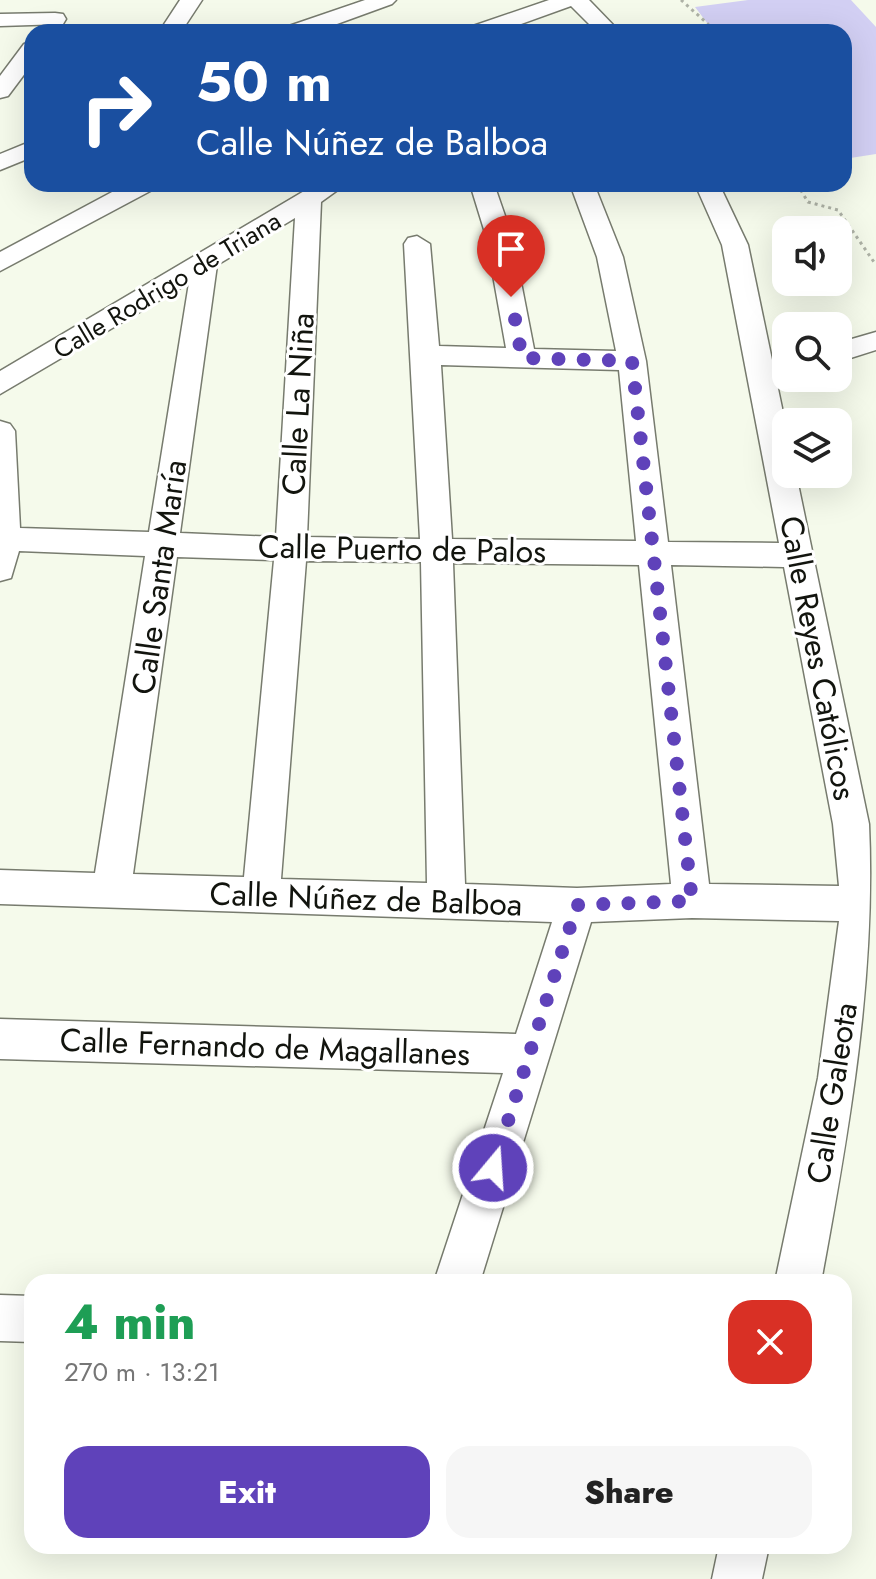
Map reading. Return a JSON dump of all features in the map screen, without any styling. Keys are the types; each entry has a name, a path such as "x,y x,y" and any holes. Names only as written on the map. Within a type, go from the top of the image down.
{"street":[{"path":"51,24 68,0"},
{"path":"175,24 191,0"},
{"path":"291,21 385,0"},
{"path":"501,24 569,0"},
{"path":"577,0 601,24"},
{"path":"0,20 33,24"},
{"path":"0,91 24,60"},
{"path":"0,163 24,152"},
{"path":"0,263 130,192"},
{"name":"Calle Rodrigo de Triana","path":"0,384 322,192"},
{"name":"Calle La Niña","path":"261,896 322,192"},
{"path":"485,192 499,236 522,358"},
{"path":"585,192 610,257 632,361 692,901"},
{"name":"Calle Reyes Católicos","path":"711,192 735,245 772,365"},
{"path":"417,244 428,355 437,549 446,900"},
{"name":"Calle Santa María","path":"111,893 205,261"},
{"path":"852,349 876,341"},
{"path":"428,355 632,361"},
{"name":"Calle Reyes Católicos","path":"777,392 798,555 868,904"},
{"path":"0,431 2,548"},
{"name":"Calle Puerto de Palos","path":"2,548 165,544 291,549 798,555"},
{"name":"Calle Núñez de Balboa","path":"0,887 111,893 577,905 692,901 868,904"},
{"name":"Calle Galeota","path":"800,1274 839,1078 868,904"},
{"path":"460,1274 577,905"},
{"name":"Calle Fernando de Magallanes","path":"0,1039 530,1054"},
{"path":"0,1318 24,1319"},
{"path":"737,1579 742,1554"}],"path":[{"path":"681,0 708,24"},
{"path":"802,192 808,202 838,210 876,265"}],"shaded area":[{"path":"748,0 851,0 876,27 876,154 852,158 852,24 708,24 695,7"}],"route":[{"path":"493,1168 577,905 692,901 632,361 522,358 511,297"}]}
